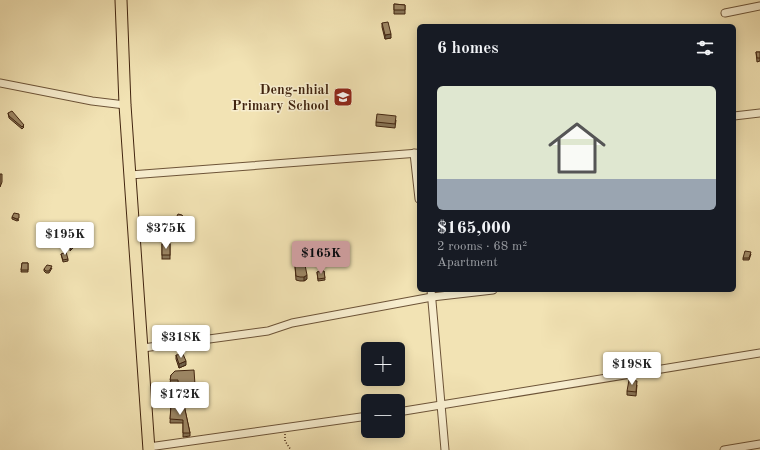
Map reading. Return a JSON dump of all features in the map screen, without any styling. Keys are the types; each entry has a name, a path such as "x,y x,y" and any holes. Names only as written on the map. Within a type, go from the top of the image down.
{"main road":[{"path":"121,0 125,105 149,448"}],"street":[{"path":"725,12 760,6"},
{"path":"0,83 92,101 125,105"},
{"path":"736,116 760,113"},
{"path":"130,175 416,153 417,168"},
{"path":"143,348 268,331 292,323 431,294 462,292"},
{"path":"431,294 445,450"},
{"path":"405,411 760,352"},
{"path":"149,448 361,417"},
{"path":"724,450 760,444"}],"path":[{"path":"284,428 285,441 291,450"}],"building":[{"path":"394,4 405,5 405,10 394,10"},
{"path":"388,22 391,34 385,35 382,23"},
{"path":"756,52 760,52 760,58 757,58"},
{"path":"12,111 24,125 22,127 9,116 8,113"},
{"path":"377,114 396,116 395,124 376,122"},
{"path":"0,174 2,174 2,182 0,187"},
{"path":"14,213 19,214 19,218 17,219 12,217"},
{"path":"178,214 182,215 185,219 177,223 175,220"},
{"path":"72,238 75,242 70,249 67,241"},
{"path":"162,244 170,244 170,255 162,255"},
{"path":"745,251 751,252 749,258 743,258"},
{"path":"66,252 68,259 63,260 61,254"},
{"path":"22,263 28,263 28,270 21,270"},
{"path":"47,265 52,266 49,271 44,269"},
{"path":"305,265 307,275 304,277 296,276 295,266"},
{"path":"324,271 325,278 318,279 317,272"},
{"path":"183,354 186,361 179,364 176,355"},
{"path":"194,370 196,400 179,400 178,380 170,380 171,375 175,371"},
{"path":"629,380 637,381 636,392 627,391"},
{"path":"171,405 184,405 190,433 183,433 183,420 170,419"}],"place":[{"name":"Deng-nhial Primary School","path":"343,97"}]}
